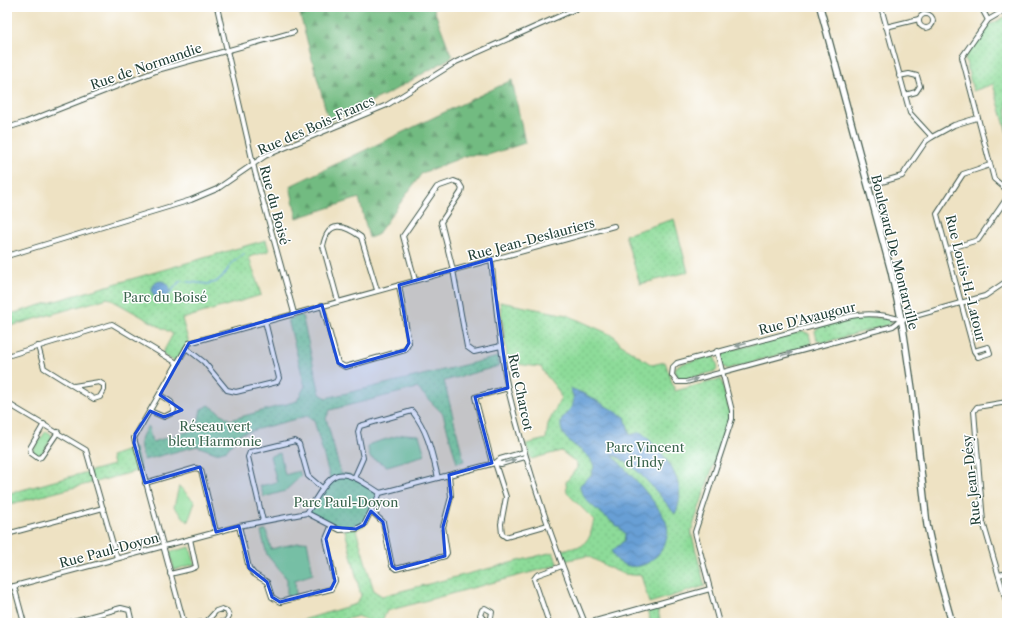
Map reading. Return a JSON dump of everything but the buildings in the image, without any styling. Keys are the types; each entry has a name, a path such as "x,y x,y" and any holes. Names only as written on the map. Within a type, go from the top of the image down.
{"street":[{"name":"Rue du Boisé","path":"217,7 254,164 294,314"},
{"name":"Rue des Bois-Francs","path":"7,256 191,200 216,189 275,151 387,104 456,62 580,7"},
{"name":"Boulevard De Montarville","path":"820,7 891,271 912,388 927,525 936,566 952,623"},
{"path":"881,7 910,113 932,137"},
{"path":"981,7 988,20"},
{"path":"1007,9 988,20 962,57 994,179 1007,190"},
{"path":"886,27 919,19"},
{"name":"Rue de Normandie","path":"7,128 161,69 227,49 294,32"},
{"path":"899,76 909,74 917,76 920,86 916,92 905,95"},
{"path":"868,186 902,176 926,141 954,125 977,118"},
{"name":"Rue Louis-H.-Latour","path":"974,351 948,249 937,214 963,174 990,165"},
{"name":"Rue Jean-Deslauriers","path":"415,280 403,236 437,187 454,181 462,188 461,192 441,222 453,270"},
{"path":"948,249 978,240 1007,198"},
{"path":"338,301 323,246 324,237 331,229 338,226 346,228 361,237 377,290"},
{"name":"Rue Jean-Deslauriers","path":"186,348 189,343 265,321 614,226"},
{"name":"Rue Charcot","path":"491,260 501,346 508,388 524,452 562,566 587,623"},
{"path":"453,270 469,349 474,352 501,346"},
{"name":"Rue D'Avaugour","path":"901,320 891,316 867,314 851,316 717,351 676,364 672,369 672,375 676,381 682,382 893,326 901,320 985,296 1007,281"},
{"path":"322,305 338,364 345,367 405,350 409,343 399,285"},
{"path":"184,623 134,438 186,348 204,362 228,390 236,392 277,382 279,378 265,321"},
{"path":"7,356 112,324 177,363"},
{"path":"38,346 44,368 74,386 94,398 100,397 104,390 104,385 100,382 74,386"},
{"path":"717,351 732,411 732,419 695,532 719,623"},
{"path":"508,388 475,397 494,463 506,497 501,524 502,534 506,537 548,525"},
{"path":"150,412 164,417 172,413 174,410 171,402 160,395"},
{"name":"Rue Jean-Désy","path":"1007,402 977,407 974,411 983,522 1007,604"},
{"path":"7,403 86,450 117,558"},
{"path":"355,476 363,458 358,432 360,426 412,411 421,422 428,439 438,478"},
{"path":"44,424 30,448 31,454 34,456 38,458 45,454 58,432"},
{"path":"263,521 248,457 250,452 295,441 299,444 308,476 322,488"},
{"path":"380,493 364,525 356,530 340,530 307,513 330,478 338,475 348,474 355,476 380,493 494,463 500,459 524,452"},
{"path":"494,463 501,464 526,457"},
{"path":"145,483 196,468 201,470 216,532"},
{"path":"371,511 383,522 392,566 396,569 445,556 447,553 443,527 451,497 449,475"},
{"path":"7,534 103,508"},
{"name":"Rue Paul-Doyon","path":"7,588 239,526 307,513"},
{"path":"239,526 249,568 254,574 267,582 272,597 280,602 330,590 335,581 326,539 331,526"},
{"path":"170,574 192,569 196,566 190,539"},
{"path":"549,623 534,579 537,575 562,566"},
{"path":"998,575 1007,573"},
{"path":"14,586 24,623"},
{"path":"587,623 710,589"},
{"path":"66,623 121,608 129,610 132,623"},
{"path":"196,623 207,621 220,623 226,621 228,616 227,611 222,609 216,611 207,621"}],"highlighted area":[{"path":"491,259 508,388 475,397 492,463 449,475 451,497 443,527 445,556 396,569 392,566 383,522 371,511 364,525 356,529 331,527 326,539 335,581 331,589 280,602 272,597 267,582 249,568 239,526 216,532 200,467 145,483 134,443 135,434 150,411 164,417 182,410 160,395 189,343 322,305 338,363 345,367 405,350 409,343 399,285"}],"green space":[{"path":"298,7 433,7 452,57 391,92 329,122"},
{"path":"1007,16 1007,133 993,84 973,91 965,58 987,26"},
{"path":"512,80 525,143 488,155 468,155 422,173 377,235 369,238 359,198 297,218 290,186"},
{"path":"674,219 688,272 640,284 625,235"},
{"name":"Parc du Boisé","path":"266,240 269,251 249,257 261,295 182,319 189,343 177,363 162,354 173,334 108,298 7,327 7,315"},
{"name":"Parc Vincent d'Indy","path":"500,302 567,315 614,336 620,344 652,365 665,362 675,391 721,379 729,410 729,419 691,532 705,586 649,603 641,575 626,574 613,570 587,556 564,561 561,550 582,546 590,536 594,520 567,493 566,482 577,468 577,463 561,451 531,459 526,444 546,439 548,424 561,398 541,367 508,363"},
{"path":"302,315 320,394 326,398 498,357 499,366 444,381 464,461 457,463 443,414 417,388 330,410 326,418 341,474 348,474 380,493 364,525 356,530 374,591 382,596 553,552 558,565 387,611 382,620 383,623 368,623 367,620 358,616 333,623 293,623 356,604 361,596 345,530 307,513 330,478 314,420 307,416 239,434 227,450 216,453 197,446 144,460 140,443 142,435 148,426 152,442 197,429 201,409 209,405 230,420 297,401 305,386 288,319"},
{"path":"869,317 890,319 891,324 823,343 817,340 815,331 824,325 831,322"},
{"path":"803,331 809,334 811,342 807,347 727,369 722,366 720,356 724,352"},
{"path":"710,356 715,358 718,367 716,371 684,380 677,377 675,369 678,365"},
{"path":"46,431 51,434 52,438 40,456 38,456 33,452 33,450"},
{"path":"404,434 419,435 425,455 387,466 370,457 368,448 370,444"},
{"path":"135,448 141,470 7,505 7,494 113,465 111,456"},
{"path":"280,453 285,475 299,471 301,476 285,491 264,497 260,486 277,482 270,456"},
{"path":"179,486 195,502 188,522 174,507"},
{"path":"266,530 271,549 307,541 313,574 295,580 296,596 287,599 287,579 267,555 261,532"},
{"path":"190,547 195,564 174,570 170,552"},
{"path":"657,607 661,623 651,623 647,610"}],"water":[{"path":"157,281 165,281 170,286 168,297 165,299 157,299 152,294 152,286"},
{"path":"570,388 585,394 625,417 630,435 641,432 666,459 677,480 680,491 679,503 675,514 638,472 629,464 612,455 649,496 666,522 668,530 663,548 657,556 640,566 631,566 621,563 616,559 612,551 624,541 625,534 591,505 581,491 580,485 591,475 594,467 588,456 567,438 561,427 561,421 572,406 573,402 573,396"}],"waterway":[{"path":"169,294 180,281 208,284 216,282 224,275 232,263 244,254"}],"park label":[{"name":"Réseau vert bleu Harmonie","path":"215,434"},
{"name":"Parc Paul-Doyon","path":"346,502"}]}
